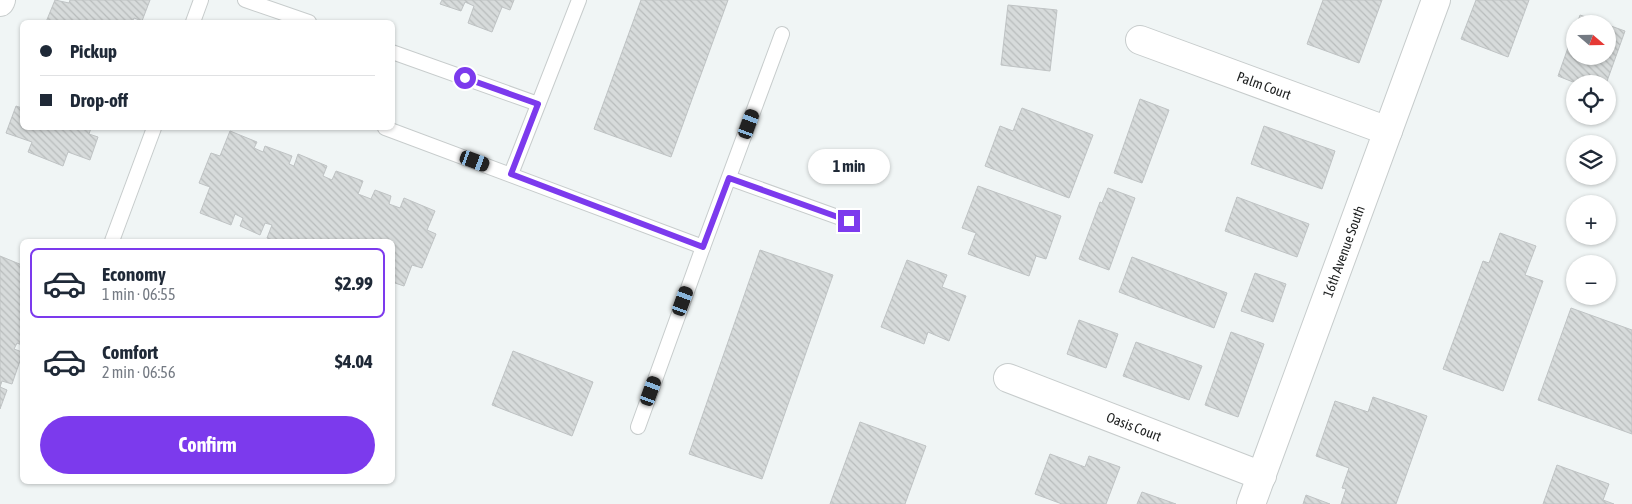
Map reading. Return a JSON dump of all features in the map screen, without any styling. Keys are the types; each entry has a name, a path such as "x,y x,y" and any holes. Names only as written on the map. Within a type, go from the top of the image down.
{"street":[{"name":"16th Avenue South","path":"1251,504 1436,0"},
{"name":"Palm Court","path":"1140,40 1388,131"},
{"name":"Oasis Court","path":"1008,378 1262,476"}],"lane":[{"path":"194,20 202,0"},
{"path":"245,0 303,20"},
{"path":"511,174 579,0"},
{"path":"638,427 782,34"},
{"path":"395,53 538,104"},
{"path":"113,239 153,130"},
{"path":"390,130 703,247"},
{"path":"729,178 849,221"}],"building":[{"path":"55,0 69,3 70,0 150,0 142,20 134,18 133,20 47,20"},
{"path":"442,0 514,0 510,10 502,7 492,32 468,23 474,6 465,2 461,11 440,4"},
{"path":"641,0 728,0 671,157 594,129"},
{"path":"1323,0 1382,0 1359,63 1307,44"},
{"path":"1476,0 1529,0 1508,57 1461,39"},
{"path":"1008,5 1057,10 1050,71 1001,65"},
{"path":"1616,28 1625,31 1616,56"},
{"path":"1566,53 1566,65 1613,65 1609,75 1566,75 1566,79 1558,76"},
{"path":"1140,99 1169,110 1142,183 1114,173"},
{"path":"16,106 20,107 20,130 90,130 89,134 98,137 90,160 68,152 63,166 28,152 32,142 6,133"},
{"path":"1022,108 1093,135 1069,198 985,166 1000,126 1013,131"},
{"path":"1264,126 1335,151 1322,189 1251,164"},
{"path":"230,131 257,142 254,148 263,152 265,146 292,156 289,164 294,166 298,154 327,166 323,176 332,180 336,171 363,181 358,194 371,199 375,190 391,196 389,204 400,208 404,198 435,211 427,230 436,234 422,268 412,265 404,286 395,283 395,239 270,239 267,238 272,225 265,223 260,235 240,226 243,218 235,214 231,225 200,213 210,187 199,183 211,153 220,156"},
{"path":"978,186 1061,216 1046,259 1036,256 1029,276 968,254 976,233 962,228"},
{"path":"1108,188 1135,198 1109,270 1079,259 1100,202 1102,203"},
{"path":"1237,197 1309,224 1297,257 1225,231"},
{"path":"1500,233 1536,246 1525,275 1543,281 1503,391 1443,369 1483,261 1489,263"},
{"path":"760,250 833,275 762,479 689,454"},
{"path":"0,256 20,264 20,344 17,343 14,349 20,351 20,361 12,384 2,381 0,387"},
{"path":"1132,257 1227,293 1214,328 1119,292"},
{"path":"907,260 947,275 942,287 966,296 949,341 928,332 924,344 881,327"},
{"path":"1255,273 1286,284 1273,322 1241,311"},
{"path":"1571,308 1632,330 1632,434 1538,400"},
{"path":"1079,320 1118,334 1106,368 1067,354"},
{"path":"1231,332 1264,344 1238,417 1205,405"},
{"path":"1136,342 1202,366 1189,400 1123,376"},
{"path":"513,351 593,382 572,436 492,405"},
{"path":"0,387 7,390 0,409"},
{"path":"1373,397 1427,416 1396,504 1341,504 1346,489 1342,488 1349,468 1316,456 1335,401 1368,412"},
{"path":"860,422 926,446 905,504 830,504"},
{"path":"1050,454 1085,467 1089,456 1120,467 1106,504 1062,504 1035,494"},
{"path":"1557,465 1609,484 1603,500 1614,504 1543,504"},
{"path":"1142,492 1176,504 1137,504"},
{"path":"1306,495 1330,504 1303,504"}],"route":[{"path":"465,78 538,104 511,174 703,247 729,178 849,221"}]}
